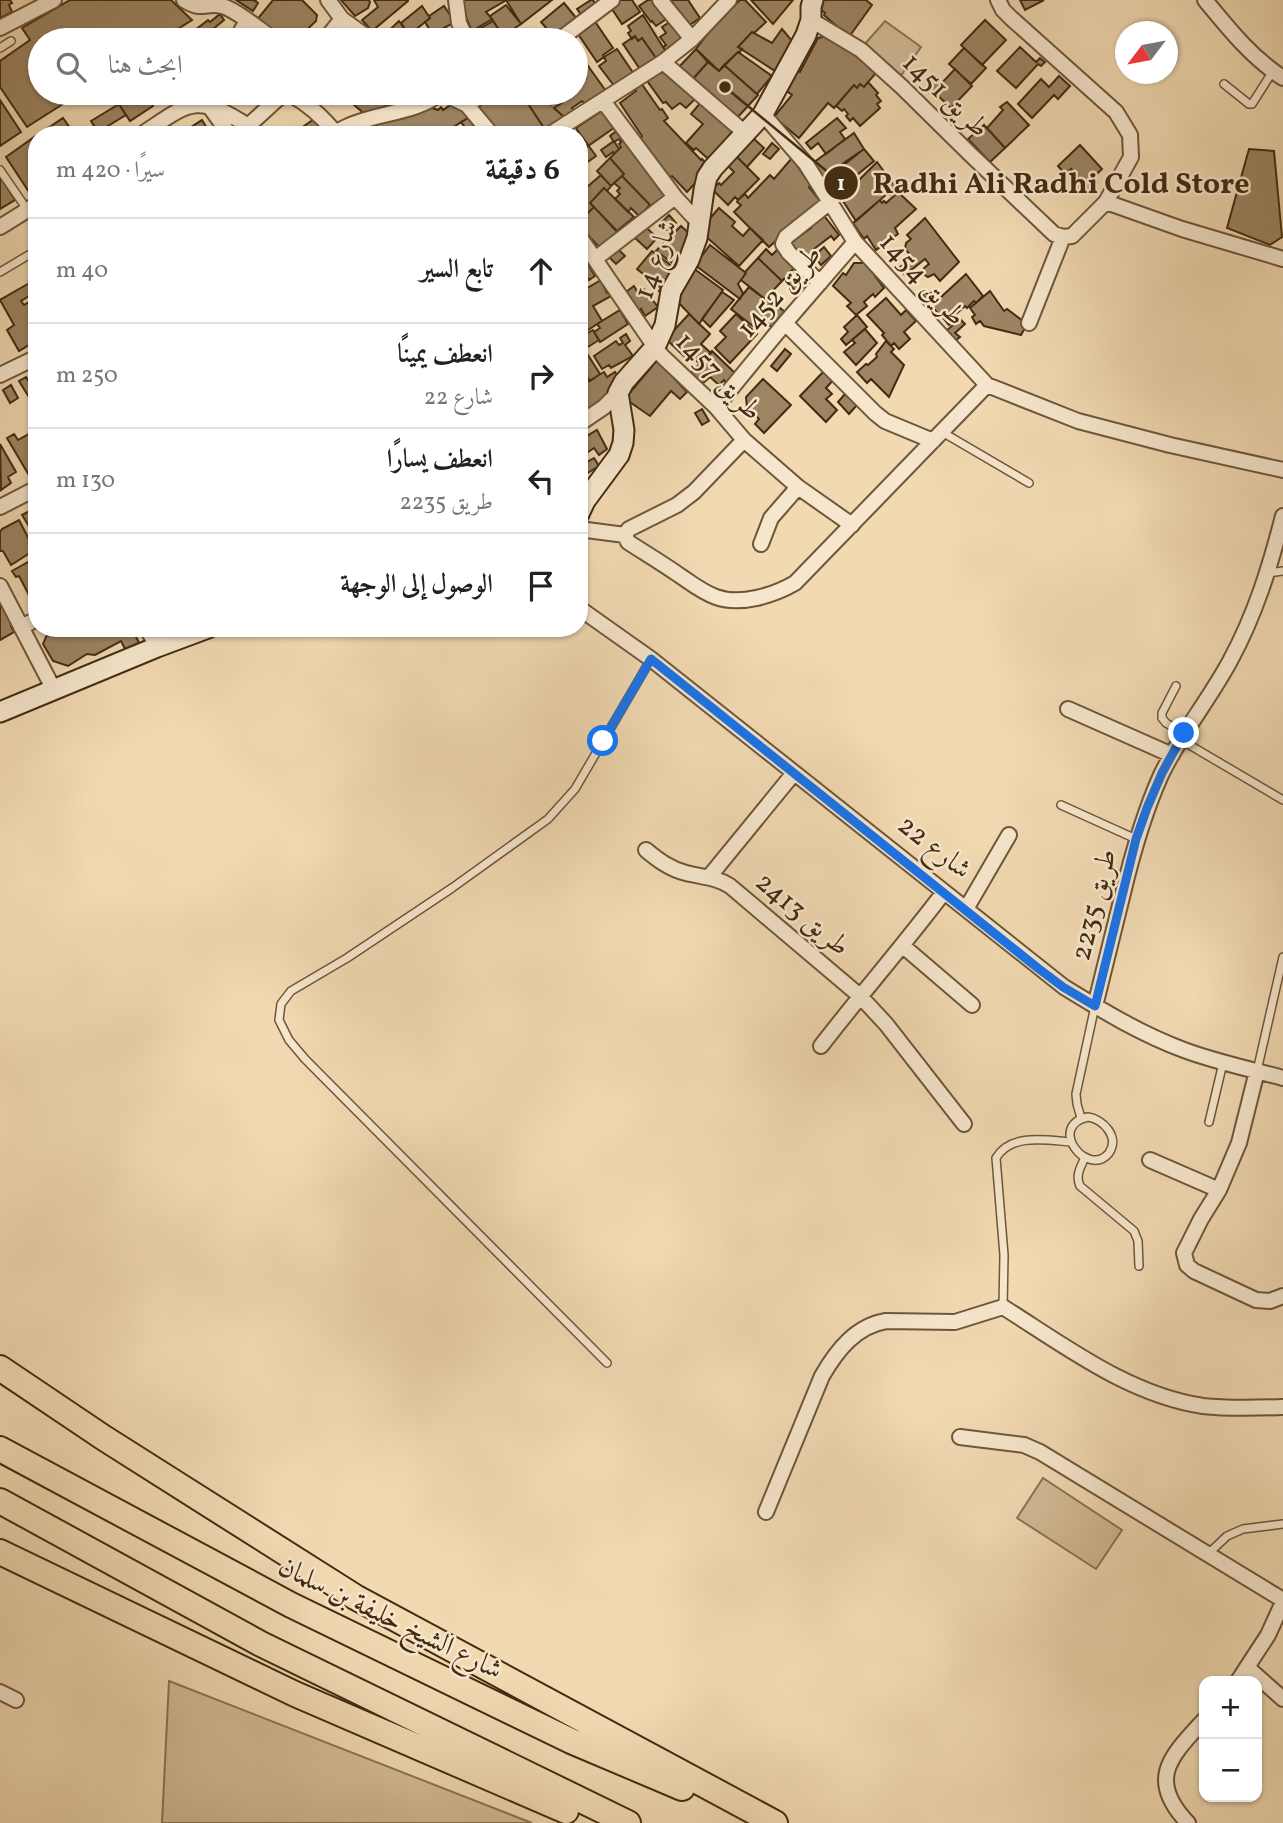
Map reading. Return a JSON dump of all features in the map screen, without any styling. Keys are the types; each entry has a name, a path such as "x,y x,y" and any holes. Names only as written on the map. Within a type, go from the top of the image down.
{"highway":[{"path":"0,1368 104,1438 355,1597 775,1823"},
{"name":"شارع الشيخ خليفة بن سلمان","path":"0,1449 290,1605 571,1741 763,1823"},
{"path":"0,1502 261,1644 628,1823"},
{"path":"0,1552 295,1693 595,1823"}],"street":[{"path":"0,28 54,0"},
{"path":"184,0 193,6 204,8 213,2 257,28"},
{"path":"328,0 342,19 354,28"},
{"path":"456,0 461,28"},
{"path":"575,28 612,0"},
{"path":"660,0 692,39"},
{"path":"563,126 663,62 692,39 729,0"},
{"name":"شارع 14","path":"618,393 624,382 655,347 668,313 671,291 689,260 700,224 708,177 713,168 763,114 806,35 813,0"},
{"path":"998,0 1011,18 1116,112 1130,135 1131,157 1106,202 1068,237 1029,323"},
{"path":"1205,0 1243,45 1278,74"},
{"path":"335,28 342,19"},
{"name":"طريق 1451","path":"811,20 861,50 902,86 1054,234 1068,237"},
{"path":"243,28 247,21"},
{"path":"663,62 745,133"},
{"path":"603,101 675,197 700,224"},
{"path":"154,126 179,109 192,105 209,106 228,113 241,126"},
{"path":"249,126 273,105"},
{"path":"306,105 328,126"},
{"path":"351,126 420,105"},
{"path":"467,105 484,126"},
{"path":"209,106 223,126"},
{"name":"طريق 1454","path":"763,114 806,164 855,243 987,384"},
{"path":"594,259 675,197"},
{"path":"820,282 783,244 786,237 830,202"},
{"path":"1106,202 1182,229 1283,259"},
{"path":"0,228 28,210"},
{"name":"طريق 1452","path":"716,407 855,243"},
{"name":"طريق 1457","path":"588,250 655,347 716,407 744,440 798,487 852,525"},
{"path":"785,323 885,421 937,436"},
{"path":"0,375 28,361"},
{"path":"625,536 628,542 701,590 719,598 738,600 783,590 796,583 987,384 1078,421 1283,470"},
{"path":"588,418 618,393"},
{"path":"588,494 619,455 623,443 624,430 618,393"},
{"path":"625,536 629,529 677,505 694,492 744,440"},
{"path":"761,544 771,518 798,487"},
{"path":"0,507 28,493"},
{"name":"طريق 2235","path":"1095,1006 1136,839 1147,808 1182,736 1230,660 1275,572 1283,516"},
{"path":"588,530 625,536"},
{"path":"0,586 54,690"},
{"name":"شارع 22","path":"588,614 651,659 1063,987 1153,1037 1223,1063 1283,1078"},
{"path":"21,627 28,624"},
{"path":"152,637 157,647"},
{"path":"0,712 184,637"},
{"path":"1068,709 1172,755"},
{"name":"طريق 2413","path":"709,877 794,773"},
{"path":"966,909 1009,835"},
{"name":"طريق 2413","path":"646,850 677,871 709,877 730,886 860,996"},
{"name":"طريق 2413","path":"821,1046 944,892"},
{"path":"903,946 972,1005"},
{"path":"860,996 886,1024 964,1124"},
{"path":"1257,1071 1239,1143 1219,1190 1201,1219 1184,1257 1187,1265 1194,1271 1256,1300 1270,1301 1283,1296"},
{"path":"1150,1160 1219,1190"},
{"path":"766,1512 822,1376 833,1357 846,1343 876,1323 955,1322 1003,1307 1093,1363 1158,1395 1202,1405 1245,1409 1283,1407"},
{"path":"960,1437 1024,1445 1040,1452 1283,1601 1268,1635 1242,1676"},
{"path":"1248,1668 1283,1699"},
{"path":"0,1692 16,1700"},
{"path":"1188,1823 1168,1795 1167,1774 1176,1751 1199,1726"}],"lane":[{"path":"0,48 11,41"},
{"path":"1224,84 1252,104 1278,74"},
{"path":"0,170 28,202"},
{"path":"0,272 28,255"},
{"path":"937,436 1029,483"},
{"path":"607,1363 305,1059 289,1040 279,1020 281,1004 291,990 347,958 452,888 548,819 575,789 651,659"},
{"path":"1176,686 1162,713 1166,723 1283,800"},
{"path":"1061,805 1136,839"},
{"path":"1257,1071 1283,957"},
{"path":"1081,1118 1076,1094 1095,1006"},
{"path":"1209,1122 1223,1063"},
{"path":"1081,1118 1094,1118 1108,1130 1112,1142 1107,1155 1095,1160 1076,1151 1070,1134 1081,1118"},
{"path":"1003,1307 1004,1255 996,1158 1012,1143 1040,1139 1071,1142"},
{"path":"1085,1157 1078,1173 1080,1186 1134,1231 1138,1241 1139,1266"},
{"path":"1208,1555 1227,1536 1243,1529 1283,1524"}],"shaded area":[{"path":"885,21 921,47 900,77 864,45"},
{"path":"1043,1478 1122,1530 1096,1569 1017,1518"},
{"path":"169,1681 532,1823 162,1823"}],"building":[{"path":"0,0 10,0 12,12 0,18"},
{"path":"70,0 171,0 192,20 179,28 28,28 28,37 22,28"},
{"path":"236,0 256,0 258,3 253,11"},
{"path":"273,0 302,0 317,15 316,21 309,28 265,28 255,22"},
{"path":"341,0 370,2 368,8 355,16"},
{"path":"374,0 408,0 376,28 369,28 362,20 378,7"},
{"path":"464,0 505,0 486,12 492,19 477,28 471,28 463,11"},
{"path":"506,0 552,0 521,24"},
{"path":"591,0 597,7 582,16 577,9"},
{"path":"620,0 632,0 640,12 622,24 610,6"},
{"path":"648,0 655,0 668,18 656,26 639,6"},
{"path":"671,0 688,0 700,18 688,26"},
{"path":"740,0 745,0 766,22 752,32 738,47 742,49 739,53 719,71 696,49 716,23"},
{"path":"751,0 793,0 773,24"},
{"path":"817,0 866,0 872,5 849,37 824,15 816,5"},
{"path":"1020,0 1044,0 1025,10"},
{"path":"564,3 577,19 567,28 546,28 541,22"},
{"path":"506,5 521,24 515,28 498,28 490,16"},
{"path":"422,6 430,18 418,28 404,28 401,23"},
{"path":"444,6 455,22 444,28 429,28 425,22"},
{"path":"220,14 224,20 214,28 198,28 208,20 210,22"},
{"path":"643,15 668,55 658,61 642,38 638,41 635,36 632,39 628,33 631,31 628,26"},
{"path":"594,20 613,48 597,62 588,49 588,28 581,28"},
{"path":"673,20 686,40 667,53 663,47 666,45 660,37 666,33 662,27"},
{"path":"985,20 1006,40 982,65 961,45"},
{"path":"399,21 404,28 392,28"},
{"path":"493,21 498,28 481,28"},
{"path":"782,29 793,42 775,71 738,47 752,32 772,43"},
{"path":"832,35 864,62 866,59 874,65 871,69 876,73 864,87 860,84 857,88 854,85 834,108 828,103 799,138 774,117 792,95 782,87 796,70 800,72 818,38"},
{"path":"635,36 638,41 642,38 658,61 642,72 623,44"},
{"path":"28,41 28,105 61,105 27,127 0,87 0,61"},
{"path":"1020,47 1036,62 1040,58 1045,62 1041,66 1038,64 1016,88 997,71"},
{"path":"964,48 986,68 971,84 949,64"},
{"path":"617,49 634,74 615,87 599,66 606,61 604,57"},
{"path":"696,49 708,62 692,80 678,68"},
{"path":"738,52 772,76 757,94 724,65"},
{"path":"708,62 719,71 724,65 758,95 736,119 692,80"},
{"path":"588,66 608,94 588,107 586,105"},
{"path":"664,67 697,97 686,108 680,103 672,109 666,102 663,103 645,78"},
{"path":"955,69 972,86 951,108 934,92 932,95 925,89 935,79 941,84"},
{"path":"1059,76 1070,86 1058,99 1054,95 1032,118 1018,104 1041,79 1049,87"},
{"path":"868,82 878,93 876,95 881,101 877,104 880,108 860,126 853,118 850,121 844,109 842,111 836,106 854,85 857,88 860,84 864,87"},
{"path":"641,83 668,118 664,121 710,167 687,192 672,176 669,178 640,138 642,136 620,103 636,91 633,88"},
{"path":"0,100 21,132 0,146"},
{"path":"702,101 739,133 713,163 686,143 703,124 691,114"},
{"path":"1007,102 1029,125 1005,148 987,128 1003,110 1000,107"},
{"path":"117,105 126,115 108,126 94,126 91,121"},
{"path":"120,105 152,105 153,106 130,121"},
{"path":"354,105 385,105 377,116 367,116"},
{"path":"424,105 438,110 441,107 443,110 450,105 459,105 468,118 455,126 364,126"},
{"path":"529,105 543,126 494,126 477,106"},
{"path":"529,105 558,105 554,108 564,117 556,126 543,126"},
{"path":"558,105 576,105 572,108 574,111 564,117 554,108"},
{"path":"606,108 618,125 588,146 588,126 579,126"},
{"path":"63,118 69,126 51,126"},
{"path":"468,118 474,126 464,126 461,122"},
{"path":"837,118 846,128 840,132 845,139 826,154 818,143 811,149 806,143"},
{"path":"314,119 320,126 304,126"},
{"path":"202,120 206,126 193,126"},
{"path":"984,125 1005,148 990,162 968,139"},
{"path":"619,129 625,138 621,142 619,139 614,142 610,136"},
{"path":"854,133 864,149 823,177 813,163"},
{"path":"627,137 668,194 653,208 622,176 624,174 610,158"},
{"path":"753,138 764,148 747,167 737,157"},
{"path":"28,141 28,190 6,157"},
{"path":"614,141 619,149 606,157 601,150"},
{"path":"772,143 779,149 770,159 763,154"},
{"path":"588,145 596,156 588,162"},
{"path":"1080,145 1102,169 1093,178 1097,183 1085,194 1074,182 1079,178 1071,169 1065,174 1058,166"},
{"path":"864,149 874,161 836,192 827,179 834,173 838,179 845,174 840,168"},
{"path":"1249,149 1274,151 1282,237 1270,245 1227,228"},
{"path":"734,154 759,179 738,200 735,197 728,205 712,189 719,183 721,185 734,172 725,163"},
{"path":"610,158 624,174 611,186 597,171"},
{"path":"792,158 820,201 769,247 734,212 741,205 738,200 745,194 748,198 770,175 774,179"},
{"path":"877,162 897,189 890,195 888,193 856,221 841,198"},
{"path":"601,175 611,186 607,191 604,188 590,203 594,207 588,213 588,186"},
{"path":"0,176 15,200 0,209"},
{"path":"622,176 650,205 639,216 631,208 628,212 615,199 620,194 617,191 620,188 614,183"},
{"path":"604,188 634,217 617,231 590,203"},
{"path":"898,192 916,209 895,228 898,234 876,250 867,236 864,239 853,223 880,200 886,203"},
{"path":"594,207 619,234 602,250 588,235 588,213"},
{"path":"719,208 735,222 732,226 743,236 750,228 763,240 739,266 702,233 709,226 705,224"},
{"path":"822,213 839,235 834,240 831,236 814,249 816,253 805,262 790,243 811,228 808,224"},
{"path":"669,215 676,223 668,231 661,223"},
{"path":"925,218 959,262 940,281 934,274 928,277 923,274 924,268 929,264 925,259 905,275 899,268 912,257 905,249 906,243 911,239 907,235"},
{"path":"645,226 657,238 647,249 634,237"},
{"path":"681,226 692,236 675,265 656,251"},
{"path":"710,245 746,273 738,284 743,293 740,299 695,265"},
{"path":"615,246 625,256 616,264 606,254"},
{"path":"780,247 798,264 782,281 758,258 766,249 772,255"},
{"path":"824,247 831,256 821,265 814,256"},
{"path":"652,251 677,270 663,293 659,291 661,288 637,269"},
{"path":"758,258 782,281 765,299 741,280"},
{"path":"854,263 867,263 878,275 875,276 884,288 875,297 873,294 864,302 867,306 856,315 847,306 851,303 833,286 843,273 846,275"},
{"path":"588,264 595,276 589,280 588,278"},
{"path":"693,268 723,290 699,324 675,299"},
{"path":"794,273 805,285 797,293 786,281"},
{"path":"966,274 983,296 967,308 965,306 949,325 921,293 924,290 928,295 937,289 941,297"},
{"path":"601,280 607,293 610,291 613,295 593,306 602,321 588,330 588,288"},
{"path":"28,284 28,297 21,301 24,305 28,303 28,346 19,351 7,330 14,325 0,300"},
{"path":"634,286 638,293 644,289 658,307 645,316 626,292"},
{"path":"749,287 786,313 774,329 760,318 754,327 731,309"},
{"path":"990,291 1004,311 1007,309 1027,324 1021,335 984,326 980,321 976,324 972,317 975,315 970,308"},
{"path":"722,292 734,300 710,327 702,319"},
{"path":"886,298 901,315 906,310 916,321 904,332 910,339 899,349 894,343 891,346 882,335 884,333 867,315"},
{"path":"620,310 628,324 600,342 594,332 600,328 597,324"},
{"path":"689,314 710,334 701,344 711,353 700,364 691,356 688,360 666,339"},
{"path":"736,314 757,334 730,363 715,348 726,337 720,331"},
{"path":"857,315 867,327 846,345 841,339 848,332 844,327"},
{"path":"960,319 965,324 955,333 960,337 955,341 946,331"},
{"path":"865,329 877,343 856,365 844,352 855,343 852,340"},
{"path":"593,330 599,340 588,347 588,333"},
{"path":"626,334 630,341 625,345 633,356 611,368 609,365 602,369 594,356 616,341 619,345 623,343 620,338"},
{"path":"886,341 894,349 891,352 904,365 889,397 871,379 867,383 857,372 877,357 876,354"},
{"path":"785,349 791,354 777,371 771,366"},
{"path":"712,351 735,373 726,383 724,380 719,385 710,377 702,384 691,373"},
{"path":"588,355 600,374 590,381 588,378"},
{"path":"657,360 687,392 680,399 671,391 650,416 627,400 628,395"},
{"path":"826,369 835,378 826,388 832,394 826,399 837,410 826,422 800,396"},
{"path":"604,372 607,377 615,372 619,379 616,390 588,414 588,382"},
{"path":"26,377 28,380 28,396 19,381"},
{"path":"763,379 791,405 764,433 755,424 759,419 747,407 746,397"},
{"path":"11,385 18,398 10,403 3,390"},
{"path":"845,394 857,405 849,414 838,402"},
{"path":"702,409 709,421 702,425 695,413"},
{"path":"597,430 607,449 599,455 594,448 588,452 588,435"},
{"path":"14,434 18,440 28,434 28,474 7,438"},
{"path":"0,444 16,472 8,477 11,483 1,490"},
{"path":"594,458 599,466 588,473 588,461"},
{"path":"28,512 28,525 22,515"},
{"path":"19,520 28,537 28,554 11,565 3,551 0,551 2,529"},
{"path":"28,562 28,593 19,576 16,577 12,571"},
{"path":"0,597 15,623 11,626 14,632 0,640"},
{"path":"46,637 136,637 139,643 125,649 121,641 95,655 87,654 68,666 53,661 43,644"}],"place":[{"name":"Radhi Ali Radhi Cold Store","path":"725,87"}],"route":[{"path":"603,741 651,659 1039,969 1095,1006 1136,839 1162,773 1184,733"}]}
